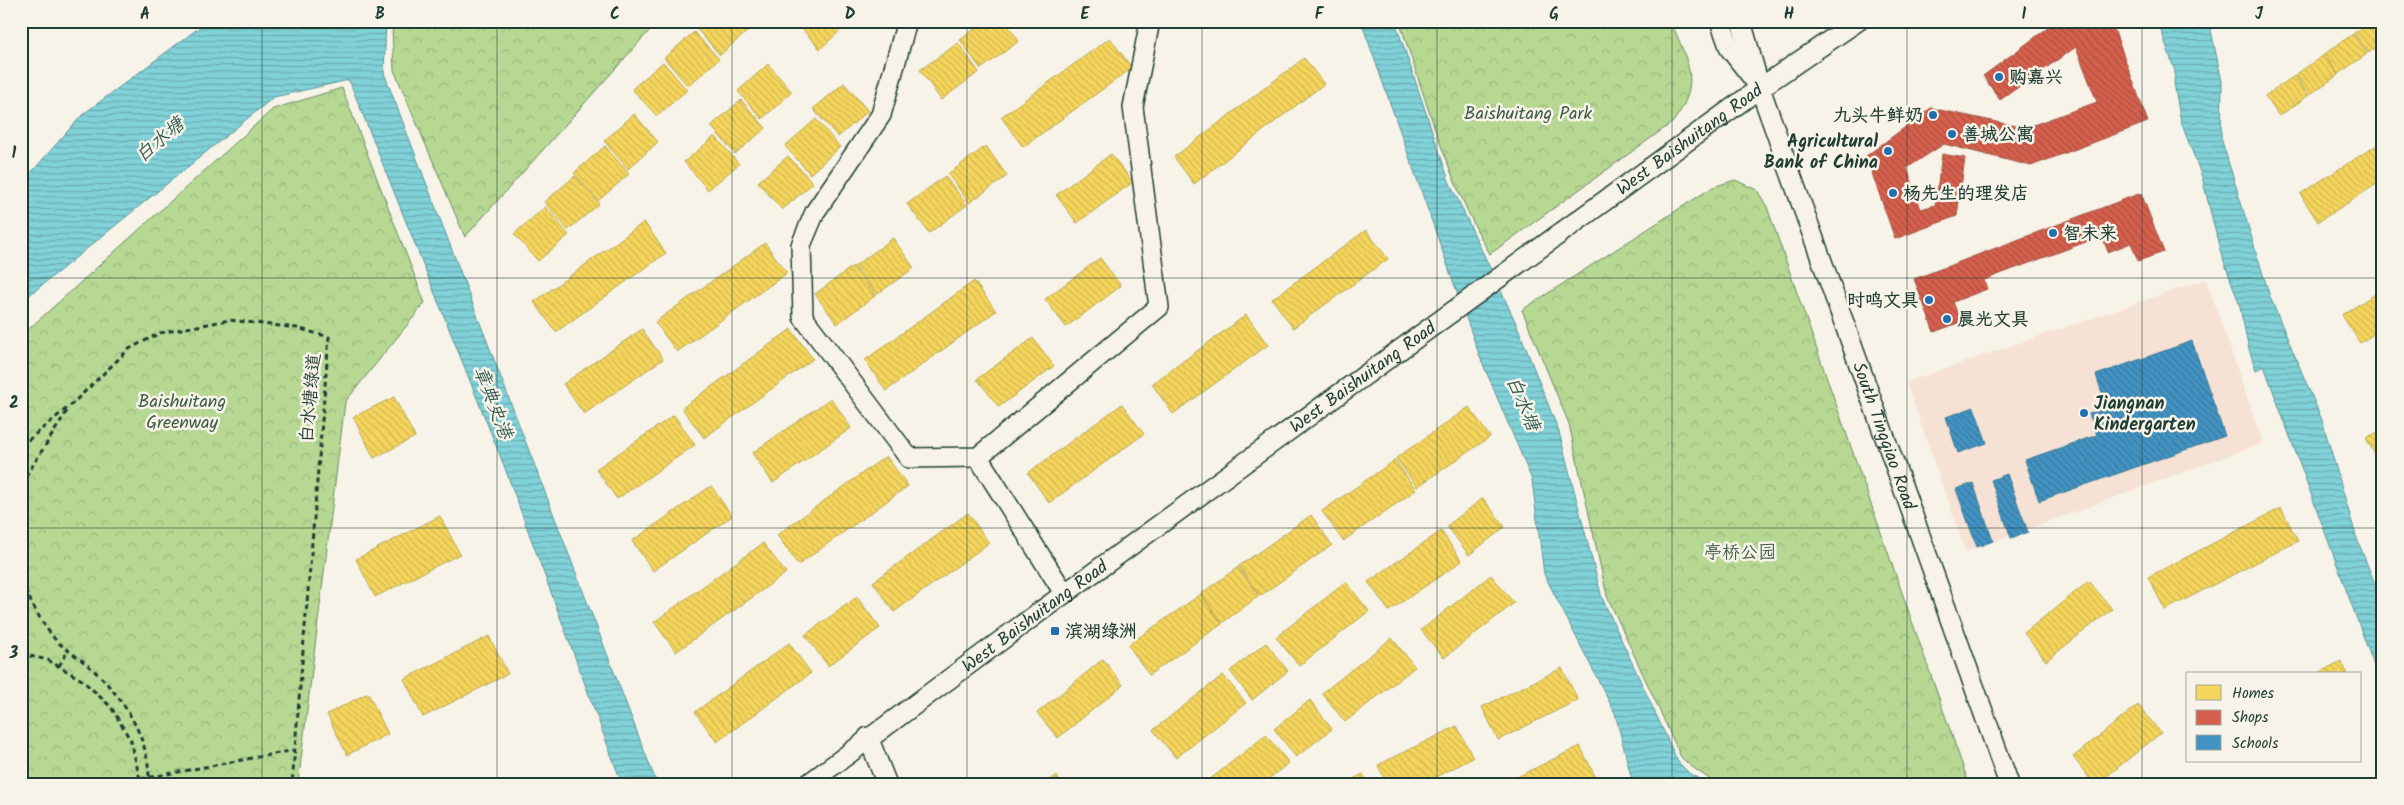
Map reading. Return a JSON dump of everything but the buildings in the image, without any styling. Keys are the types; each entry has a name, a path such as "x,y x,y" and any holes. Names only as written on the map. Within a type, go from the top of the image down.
{"street":[{"path":"907,21 881,115 815,212 801,245 802,317 909,458 978,457 1159,307 1133,108 1150,21"},
{"name":"South Tingqiao Road","path":"1720,21 1730,49 1760,88"},
{"name":"South Tingqiao Road","path":"1741,21 1760,88 2009,784"},
{"name":"West Baishuitang Road","path":"808,784 868,737 1064,593 1760,88 1858,21"},
{"path":"978,457 1064,593"},
{"path":"868,737 888,784"}],"path":[{"name":"白水塘绿道","path":"21,446 72,404 129,349 160,333 229,320 297,328 329,337 292,784"},
{"path":"21,484 72,404"},
{"path":"21,582 40,619 56,640 109,684 124,705 135,725 149,777 149,784"},
{"path":"59,666 69,650"},
{"path":"21,654 48,660 59,666 82,680 111,707 131,741 141,784"},
{"path":"141,779 295,750"}],"shaded area":[{"name":"Jiangnan Kindergarten","path":"2206,279 2263,443 1966,552 1906,382"}],"green space":[{"path":"395,21 658,21 465,237 394,70 392,28"},
{"name":"Baishuitang Park","path":"1399,21 1671,21 1687,60 1690,83 1688,95 1673,122 1490,254 1475,227 1450,169"},
{"name":"Baishuitang Greenway","path":"342,88 425,303 345,402 298,784 21,784 21,336 273,109"},
{"name":"亭桥公园","path":"1735,180 1757,190 1767,207 1969,784 1716,784 1681,757 1607,596 1569,424 1522,310 1713,187"}],"water":[{"path":"208,21 386,21 384,73 657,784 622,784 503,463 349,80 274,97 21,302 21,184 82,115"},
{"name":"白水塘","path":"1361,21 1395,21 1449,181 1516,323 1559,432 1602,598 1678,762 1690,774 1709,784 1633,784 1615,713 1544,574 1532,480 1480,357"},
{"path":"2158,21 2209,21 2222,82 2221,138 2270,297 2322,420 2357,539 2383,604 2383,690 2264,366 2256,370 2249,349 2239,303 2220,250 2202,177 2181,122 2174,83 2175,71"}],"place":[{"name":"购嘉兴","path":"1999,77"},
{"name":"九头牛鲜奶","path":"1933,115"},
{"name":"善城公寓","path":"1952,134"},
{"name":"Agricultural Bank of China","path":"1888,151"},
{"name":"杨先生的理发店","path":"1893,193"},
{"name":"智未来","path":"2053,233"},
{"name":"时鸣文具","path":"1929,300"},
{"name":"晨光文具","path":"1947,319"},
{"name":"Jiangnan Kindergarten","path":"2084,413"},
{"name":"滨湖绿洲","path":"1055,631"}],"water label":[{"name":"章典史港","path":"494,402"}]}
